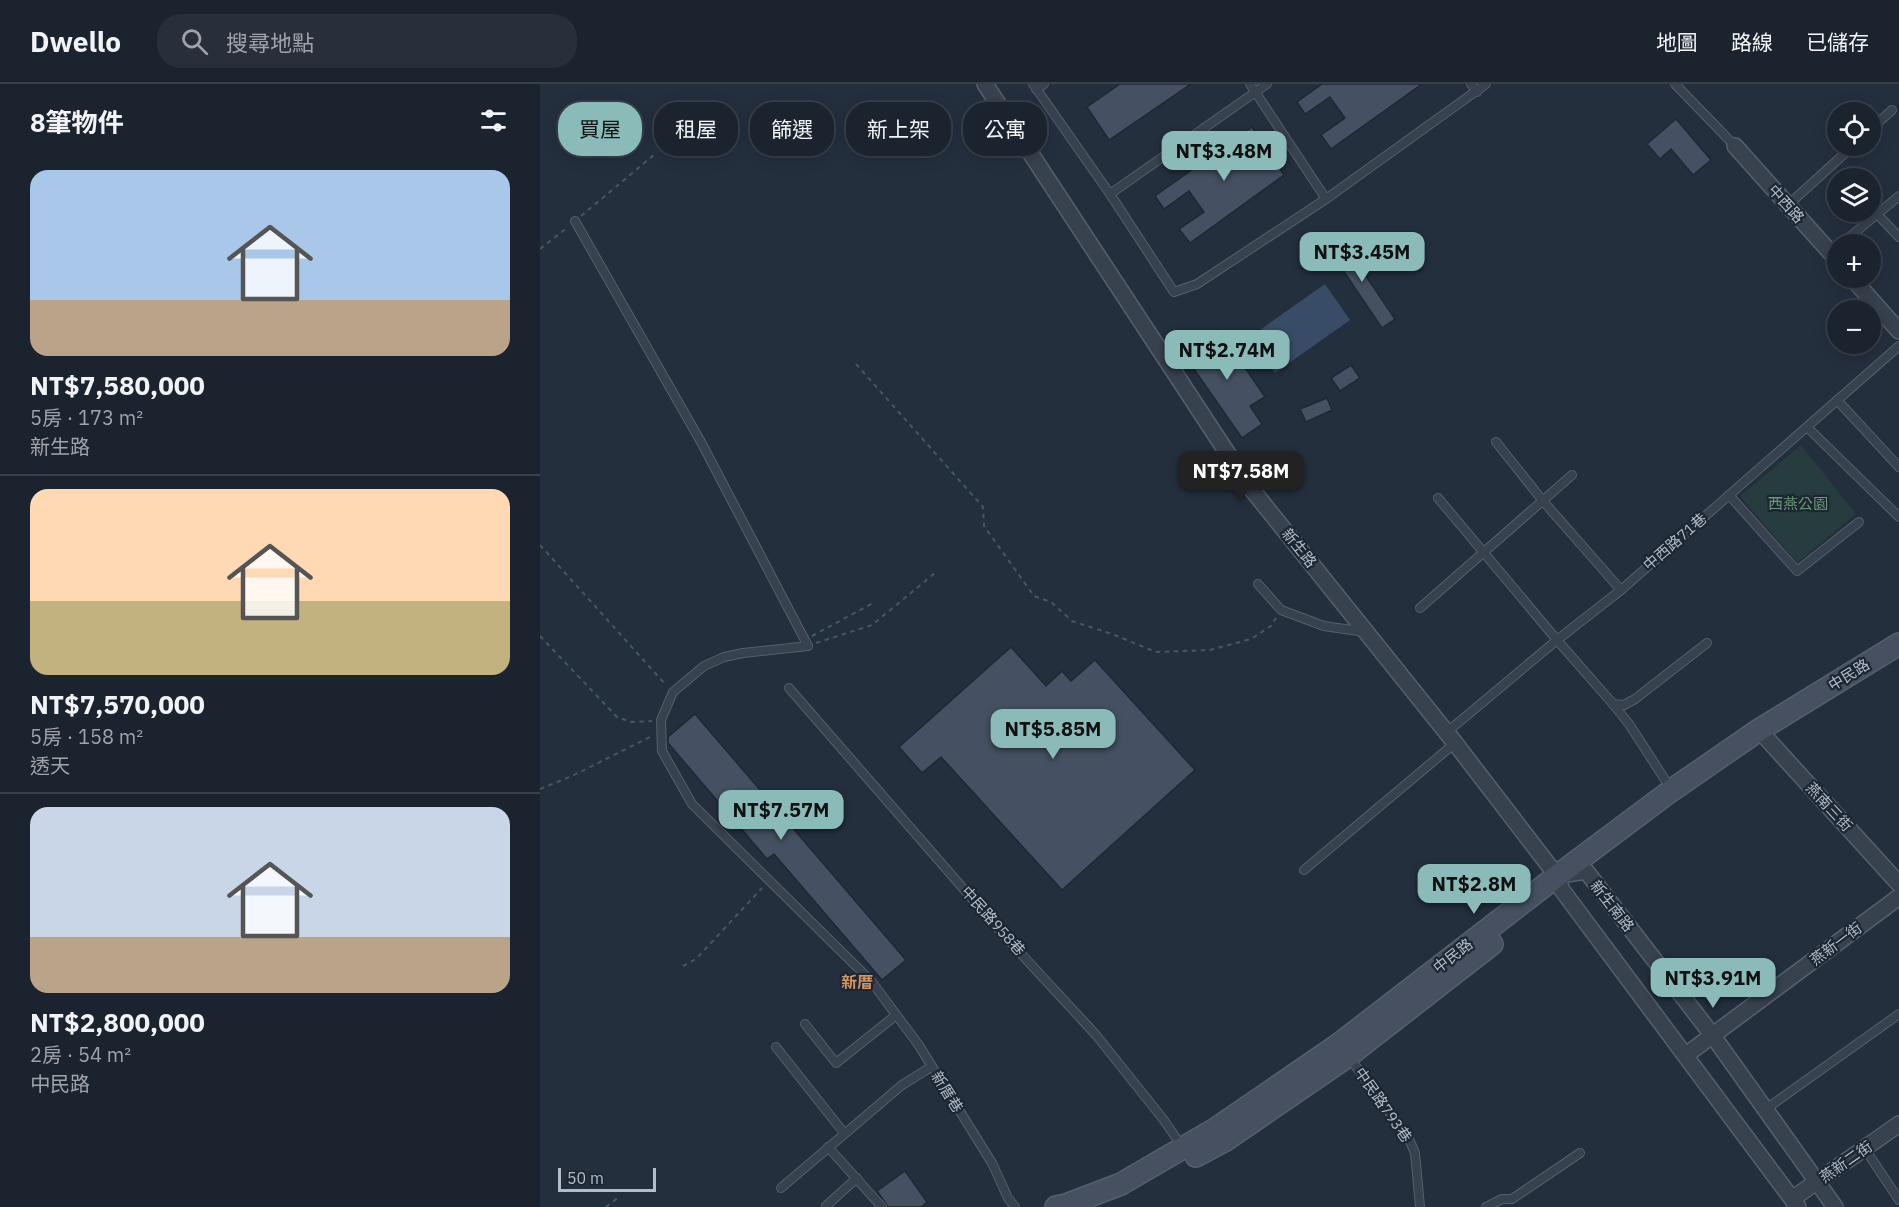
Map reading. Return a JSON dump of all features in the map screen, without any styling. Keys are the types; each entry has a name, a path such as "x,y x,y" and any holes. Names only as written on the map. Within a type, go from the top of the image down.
{"main road":[{"name":"中民路","path":"1559,883 1586,871 1763,735 1899,644"},
{"name":"中民路","path":"1100,1207 1187,1154 1343,1050 1559,883 1672,790 1763,735 1899,660"},
{"name":"中民路","path":"1056,1207 1121,1184 1187,1154"}],"street":[{"name":"新生路","path":"985,84 1249,486 1451,738 1559,883"},
{"name":"中西路","path":"1734,146 1787,205 1827,243"},
{"path":"1861,288 1899,331"},
{"name":"燕南三街","path":"1763,735 1899,884"},
{"name":"新生南路","path":"1586,871 1713,1036 1835,1207"},
{"name":"新生南路","path":"1559,883 1795,1203"},
{"name":"燕新一街","path":"1686,1055 1899,897"},
{"name":"燕新二街","path":"1795,1203 1818,1182 1899,1124"}],"lane":[{"path":"1044,84 1034,87 1110,194 1174,292 1197,284 1326,199 1486,84"},
{"path":"1250,84 1326,199"},
{"path":"1110,194 1268,84"},
{"path":"1471,84 1477,92"},
{"path":"1675,84 1734,146"},
{"path":"1881,120 1892,110"},
{"path":"1787,205 1842,156"},
{"path":"1881,211 1899,196"},
{"path":"1881,218 1899,237"},
{"path":"575,221 700,442 806,643 724,657 704,666 674,692 660,720"},
{"path":"1856,234 1869,222"},
{"name":"中西路71巷","path":"1304,870 1557,640 1621,590 1899,346"},
{"path":"1838,400 1899,467"},
{"path":"1807,427 1899,517"},
{"path":"1496,442 1543,501 1621,590"},
{"path":"1420,608 1572,475"},
{"path":"1729,495 1797,571 1859,522"},
{"path":"1438,498 1613,704 1629,724 1672,790"},
{"path":"1258,585 1281,610 1324,626 1366,632"},
{"path":"1613,704 1624,705 1635,699 1707,643"},
{"name":"中民路958巷","path":"789,688 1001,932 1096,1035 1163,1119 1187,1154"},
{"name":"新厝巷","path":"660,720 662,751 692,804 871,981 918,1044 992,1163 1008,1198 1015,1207"},
{"path":"1766,1109 1899,1014"},
{"path":"805,1024 836,1063 895,1016"},
{"path":"776,1047 844,1133"},
{"name":"中民路793巷","path":"1343,1050 1409,1139 1415,1153 1420,1207"},
{"path":"781,1188 902,1085 931,1067"},
{"path":"828,1147 882,1207"},
{"path":"1865,1149 1899,1200"},
{"path":"1486,1207 1502,1199 1512,1199 1580,1153"},
{"path":"826,1206 857,1179"}],"path":[{"path":"540,249 654,155"},
{"path":"856,364 983,507 984,526 1034,596 1051,602 1072,621 1156,652 1210,650 1251,639 1270,626 1281,610"},
{"path":"540,545 674,692"},
{"path":"806,643 872,625 935,573"},
{"path":"806,643 873,603"},
{"path":"540,636 617,717 631,722 660,720"},
{"path":"540,789 572,776 660,732"},
{"path":"683,966 696,959 770,880"},
{"path":"606,1207 620,1196"}],"green space":[{"name":"西燕公園","path":"1801,445 1856,514 1797,563 1740,496"}],"water":[{"path":"1325,284 1350,320 1275,373 1250,337"}],"building":[{"path":"1120,84 1191,84 1109,140 1087,107"},
{"path":"1322,84 1422,84 1331,149 1321,135 1345,118 1330,97 1305,114 1297,102"},
{"path":"1676,119 1711,160 1693,175 1671,149 1660,159 1647,144"},
{"path":"1252,127 1284,175 1190,243 1179,229 1204,212 1189,191 1164,209 1155,196"},
{"path":"1341,239 1395,319 1382,328 1328,248"},
{"path":"1219,329 1265,397 1250,406 1262,424 1242,438 1182,352"},
{"path":"1351,365 1360,378 1340,391 1331,378"},
{"path":"1327,398 1332,410 1306,422 1300,409"},
{"path":"1011,647 1046,686 1062,671 1071,681 1095,660 1195,770 1062,890 941,757 922,773 899,747"},
{"path":"695,714 906,960 882,980 774,854 767,859 668,743 668,737"},
{"path":"905,1171 927,1202 921,1207 888,1207 877,1191"}],"district":[{"name":"新厝","path":"857,982"}]}
